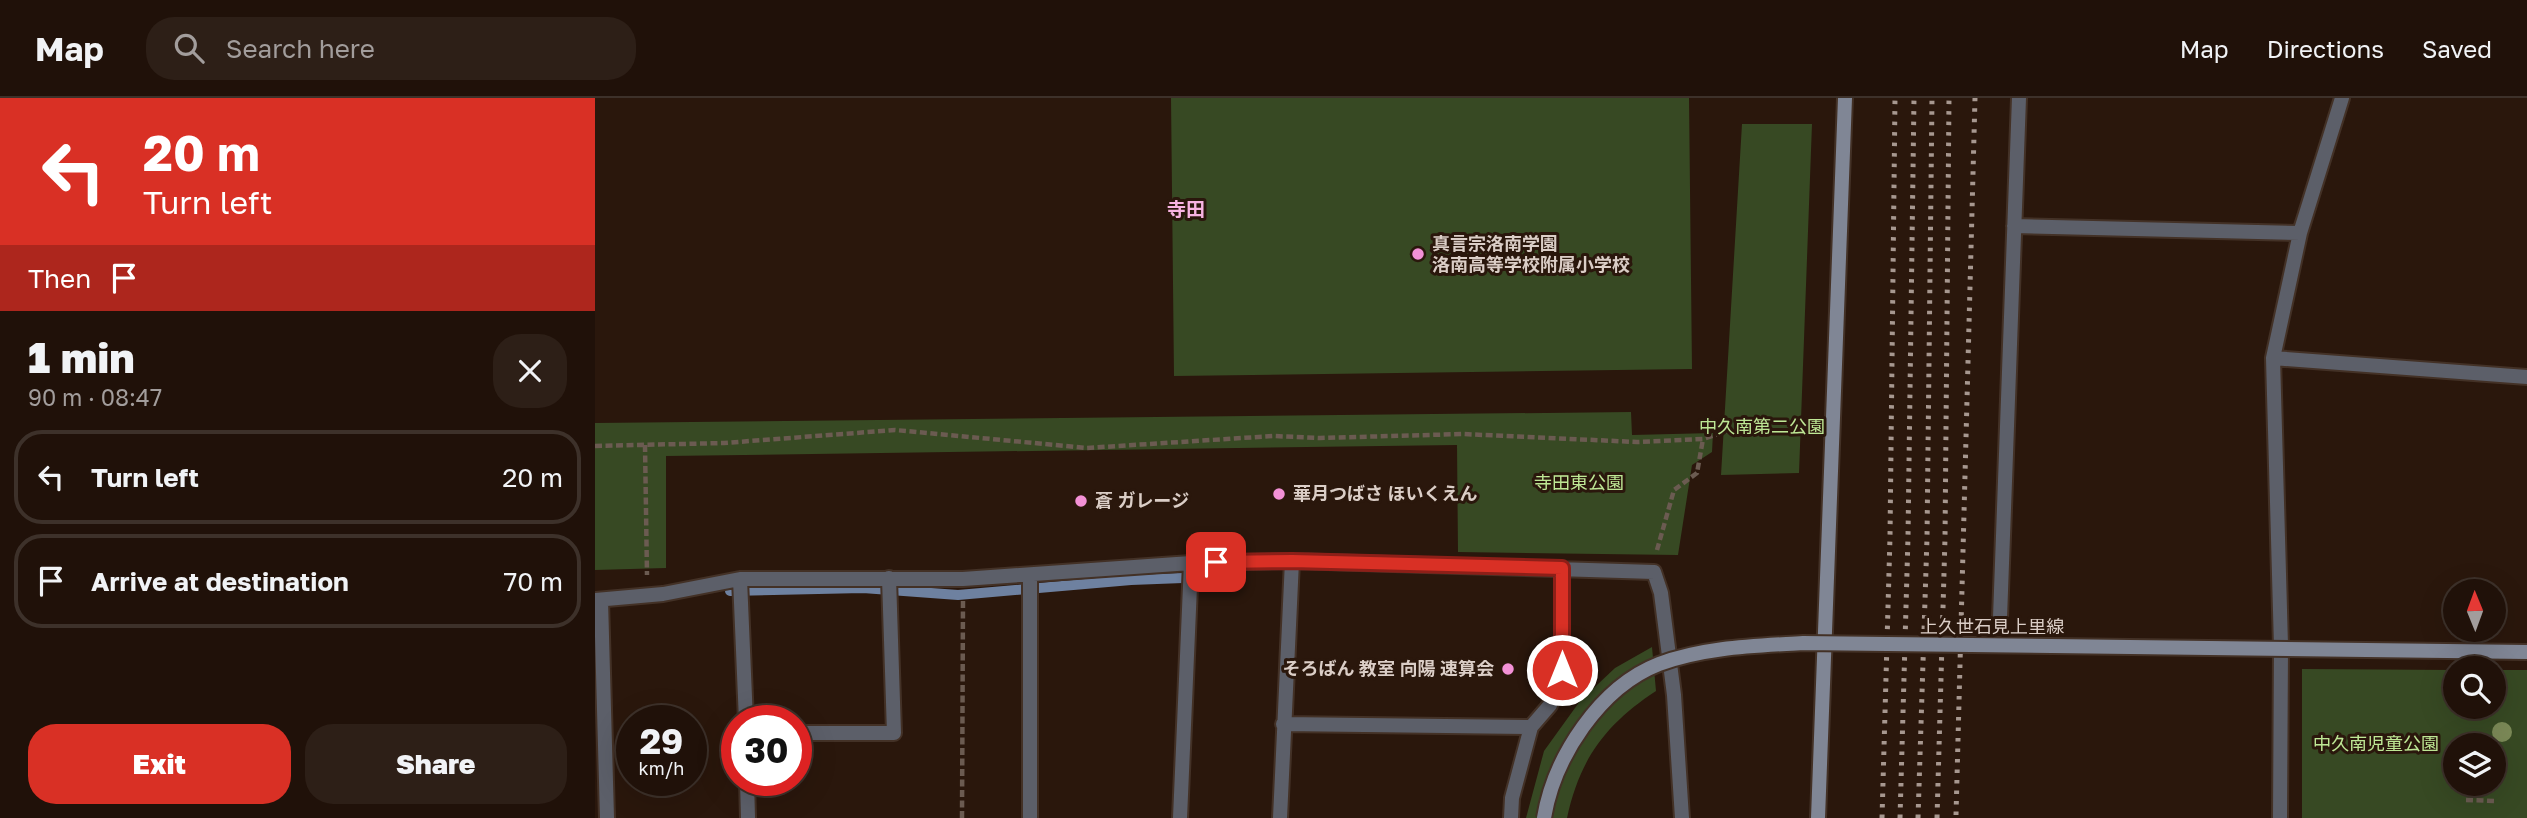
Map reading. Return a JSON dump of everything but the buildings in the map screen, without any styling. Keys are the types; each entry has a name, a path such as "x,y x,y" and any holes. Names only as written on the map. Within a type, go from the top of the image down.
{"main road":[{"path":"1818,818 1845,98"},
{"name":"上久世石見上里線","path":"1544,818 1560,765 1572,743 1599,707 1636,677 1659,664 1729,648 1803,643 2527,652"}],"street":[{"path":"2000,618 2019,98"},
{"path":"2280,818 2281,646 2273,358 2300,233 2342,98"},
{"path":"2014,226 2300,233"},
{"path":"2273,358 2527,377"},
{"path":"607,818 598,600 663,594 740,579 964,579 1191,563 1292,561 1654,572 1661,593 1674,695 1682,818"},
{"path":"1280,818 1292,561"},
{"path":"1180,818 1191,563"},
{"path":"1511,818 1512,798 1531,727 1550,705 1562,670 1562,568"},
{"path":"1030,576 1030,818"},
{"path":"812,733 894,733 889,578"},
{"path":"740,579 744,705"},
{"path":"1283,724 1531,727"},
{"path":"747,796 748,818"}],"path":[{"path":"595,446 724,443 895,430 1087,448 1273,436 1320,438 1463,434 1637,442 1703,439 1727,431"},
{"path":"1654,572 1656,552 1674,490 1697,473 1703,439"},
{"path":"645,445 647,576"},
{"path":"962,818 964,579"},
{"path":"2466,800 2497,801"}],"green space":[{"name":"真言宗洛南学園 洛南高等学校附属小学校","path":"1171,98 1689,98 1692,369 1174,376"},
{"name":"中久南第二公園","path":"1742,124 1812,124 1799,473 1721,475"},
{"name":"寺田東公園","path":"1631,412 1632,435 1713,433 1712,452 1692,465 1678,555 1458,552 1457,445 666,456 666,568 595,570 595,423"},
{"path":"1652,647 1656,691 1623,716 1598,744 1579,777 1567,818 1526,818 1544,751 1580,701 1615,668"},
{"name":"中久南児童公園","path":"2302,669 2443,670 2443,719 2506,719 2506,670 2527,670 2527,818 2302,818"}],"waterway":[{"path":"730,591 863,588 958,595 1131,580 1209,577"}],"railway":[{"path":"1882,818 1890,537 1895,98"},
{"path":"1900,818 1908,537 1914,98"},
{"path":"1918,818 1927,538 1932,98"},
{"path":"1937,818 1945,538 1949,98"},
{"path":"1956,815 1975,98"}],"place":[{"name":"真言宗洛南学園 洛南高等学校附属小学校","path":"1418,254"},
{"name":"華月つばさ ほいくえん","path":"1279,494"},
{"name":"蒼 ガレージ","path":"1081,501"},
{"name":"そろばん 教室 向陽 速算会","path":"1508,669"}],"district":[{"name":"寺田","path":"1186,209"}],"route":[{"path":"1216,562 1292,561 1562,568 1562,670"}]}
